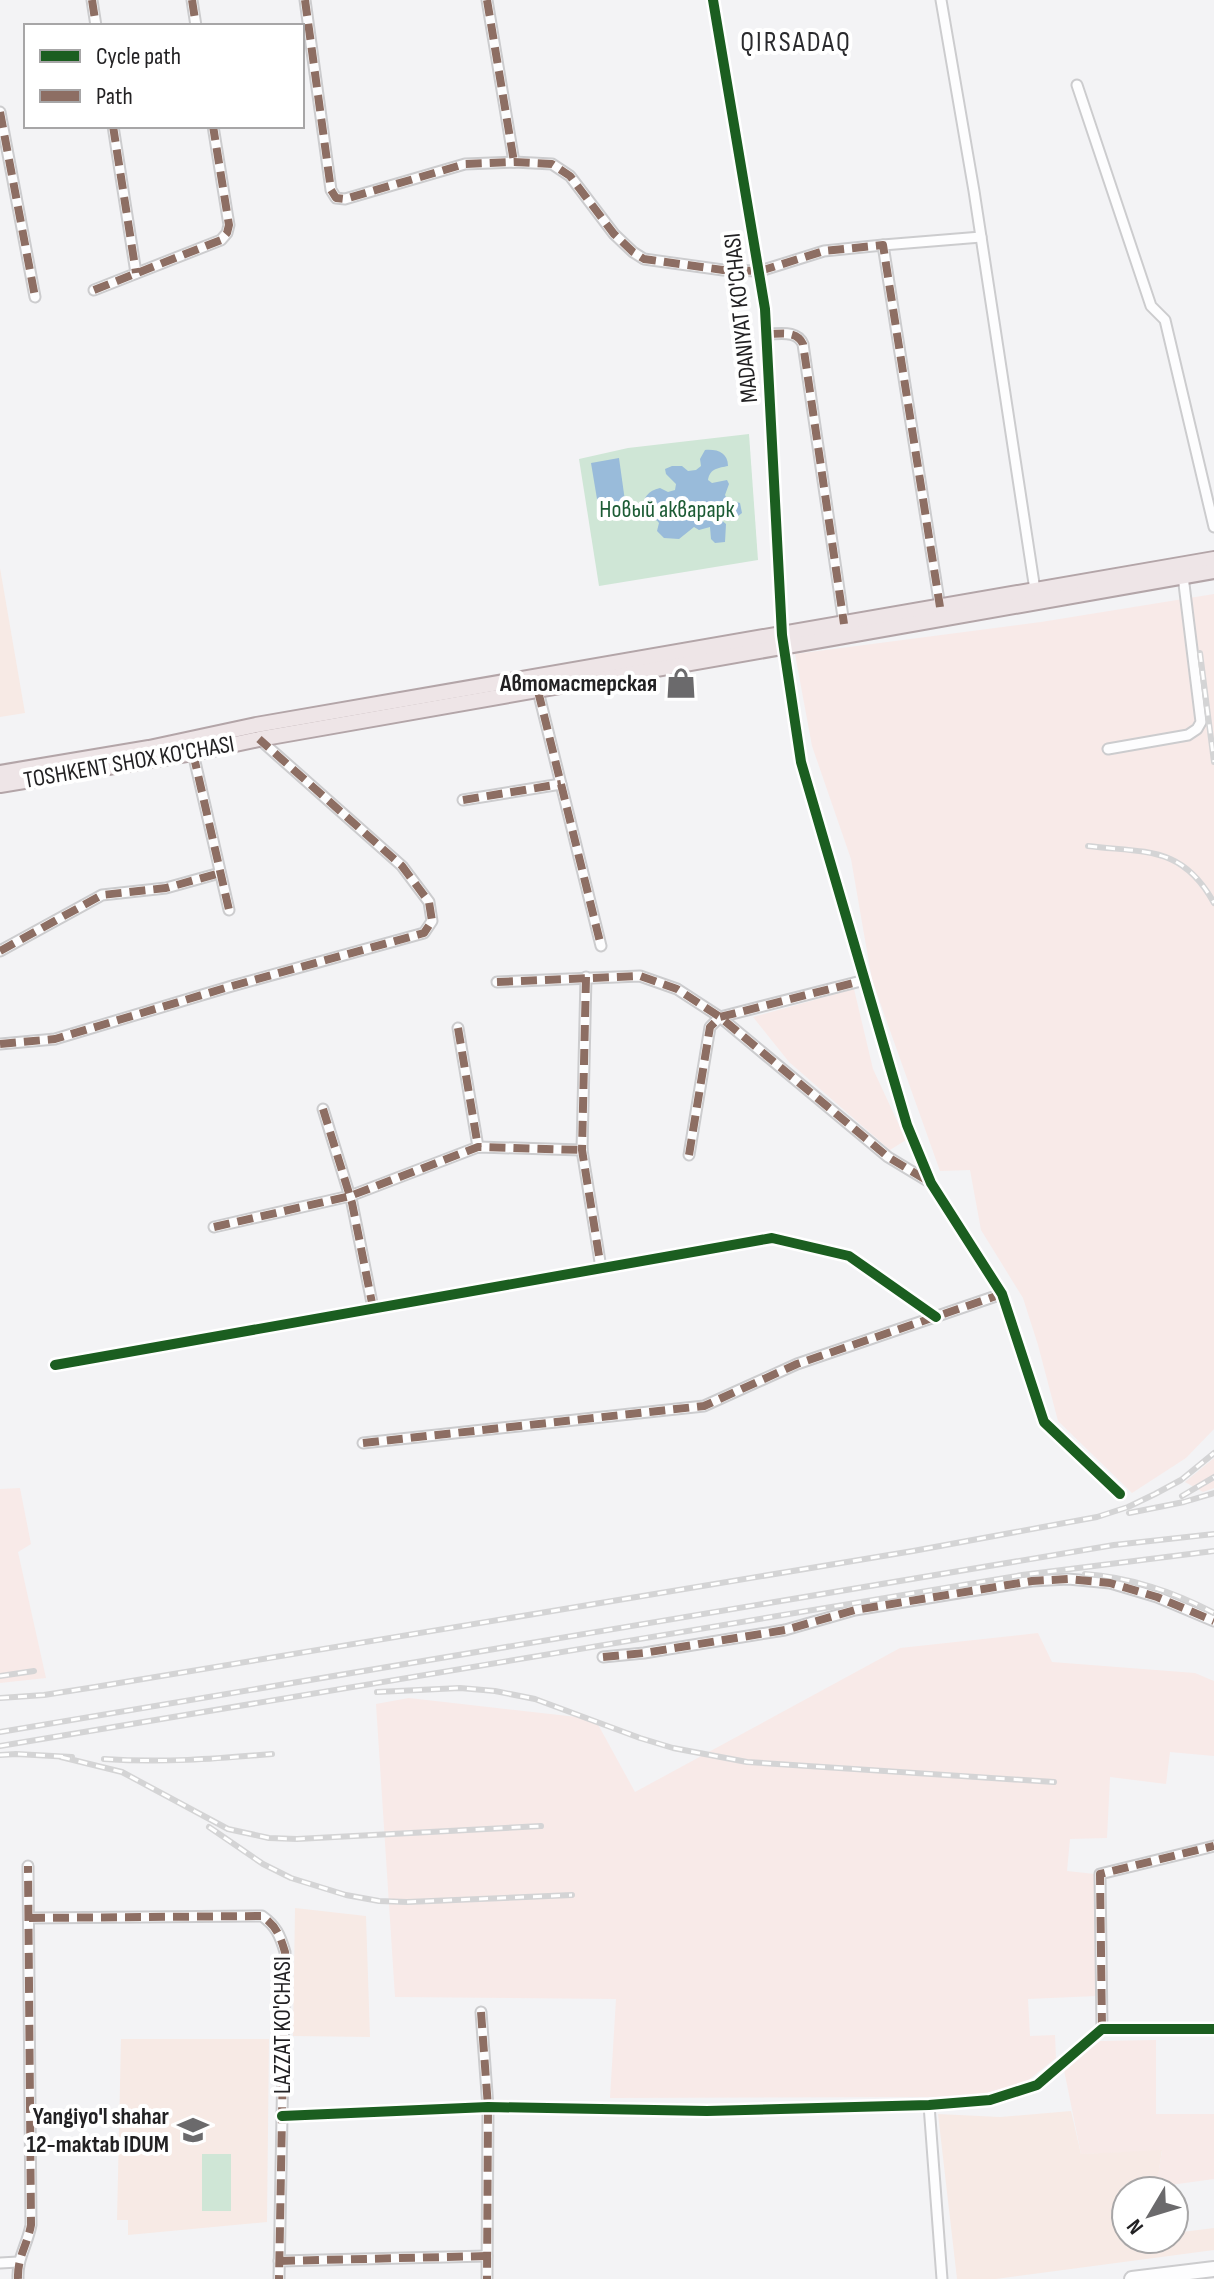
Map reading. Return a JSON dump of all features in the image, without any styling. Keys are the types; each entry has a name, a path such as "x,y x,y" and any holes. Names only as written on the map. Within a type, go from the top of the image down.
{"main road":[{"path":"782,641 844,624 1214,559"},
{"path":"191,746 256,725 1214,571"},
{"name":"TOSHKENT SHOX KO'CHASI","path":"0,773 149,748 259,739 538,691 782,641"},
{"name":"TOSHKENT SHOX KO'CHASI","path":"0,785 191,746"},
{"path":"1132,2279 1214,2269"}],"street":[{"path":"92,0 96,24"},
{"path":"192,0 196,24"},
{"path":"305,0 331,190 336,198 345,199 465,164 552,164 570,176 614,234 644,259 723,270 760,271 824,251 981,237"},
{"path":"487,0 514,162"},
{"name":"MADANIYAT KO'CHASI","path":"713,0 768,334 782,641 801,762 907,1125 931,1183 1002,1294 1044,1422 1120,1494"},
{"path":"941,0 1035,590"},
{"path":"1077,85 1151,306 1165,320 1214,527"},
{"path":"0,112 35,297"},
{"path":"113,128 136,273"},
{"path":"94,290 221,240 227,233 229,225 213,128"},
{"path":"883,245 940,607"},
{"path":"768,334 796,335 803,344 844,624"},
{"path":"1108,749 1188,735 1201,722 1183,576"},
{"path":"538,691 601,946"},
{"path":"0,1044 55,1039 424,933 432,921 429,902 402,866 259,739"},
{"path":"191,746 229,910"},
{"path":"463,800 561,784"},
{"path":"0,951 102,895 166,888 220,873"},
{"path":"497,982 640,976 677,989 720,1017 888,1157 931,1183"},
{"path":"586,977 582,1150 601,1268"},
{"path":"689,1155 710,1027 720,1017 865,980"},
{"path":"458,1028 478,1147"},
{"path":"323,1109 350,1196 373,1308"},
{"path":"214,1227 350,1196 478,1147 582,1150"},
{"path":"55,1365 772,1238 849,1256 936,1317"},
{"path":"363,1443 704,1406 797,1364 1002,1294"},
{"path":"603,1657 785,1630 855,1610 1032,1581 1068,1579 1110,1583 1157,1597 1214,1621"},
{"path":"1102,2029 1100,1874 1214,1846"},
{"path":"18,2279 18,2262 28,2241 31,2225 28,1866"},
{"name":"LAZZAT KO'CHASI","path":"29,1918 262,1916 273,1924 285,1952 279,2279"},
{"path":"481,2012 488,2107 487,2279"},
{"path":"282,2116 488,2107 707,2111 929,2105 990,2100 1037,2085 1102,2029 1214,2029"},
{"path":"929,2105 942,2279"},
{"path":"279,2261 487,2256"},
{"path":"0,2263 18,2262"}],"shaded area":[{"path":"0,568 25,713 0,717"},
{"path":"1214,594 1214,1429 1186,1458 1132,1493 1058,1421 1023,1298 981,1230 970,1170 940,1171 872,980 851,859 812,746 795,654 1041,622"},
{"path":"854,989 873,1069 906,1140 890,1150 789,1062 753,1017"},
{"path":"1214,1458 1214,1488 1203,1492 1185,1482"},
{"path":"20,1488 31,1544 18,1552 46,1678 0,1683 0,1489"},
{"path":"1038,1633 1052,1662 1195,1673 1214,1681 1214,1756 1170,1752 1166,1784 1110,1777 1107,1838 1070,1839 1067,1871 1095,1874 1097,1996 1028,1999 1030,2036 1055,2035 1056,2058 1026,2082 972,2097 610,2098 616,1999 395,1997 376,1704 409,1698 595,1719 635,1792 900,1648"},
{"path":"295,1908 366,1916 370,2037 293,2036"},
{"name":"Yangiyo'l shahar 12-maktab IDUM","path":"121,2039 269,2039 267,2222 128,2235 128,2220 117,2220"},
{"path":"1156,2040 1156,2114 1214,2114 1214,2179 1190,2182 1190,2175 1158,2175 1162,2151 1081,2154 1064,2070 1100,2041"},
{"path":"1071,2111 1081,2154 1162,2150 1158,2175 1110,2175 1110,2255 1176,2255 996,2279 957,2279 938,2114 1000,2117"},
{"path":"1214,2228 1214,2250 1190,2253 1190,2231"}],"green space":[{"name":"Новый акварарк","path":"749,434 758,560 599,586 579,459 628,448"},
{"path":"202,2154 231,2154 231,2211 202,2211"}],"water":[{"path":"705,450 718,451 726,458 728,466 713,471 708,480 712,483 727,480 729,484 725,495 727,499 740,503 742,513 734,519 727,518 726,506 708,506 707,513 712,522 720,519 726,524 725,542 715,543 711,539 710,527 699,530 694,527 679,539 664,538 657,531 659,523 643,509 645,498 660,488 668,492 675,490 676,484 665,469 682,466 688,471 696,470 701,466 700,459"},
{"path":"619,458 625,501 598,505 591,463"}],"railway":[{"path":"1200,653 1214,762"},
{"path":"1088,846 1144,852 1175,861 1202,884 1214,903"},
{"path":"0,1698 95,1687 913,1551 1097,1517 1128,1507 1181,1480 1214,1453"},
{"path":"1182,1496 1214,1477"},
{"path":"1129,1513 1214,1493"},
{"path":"0,1732 1114,1545 1214,1534"},
{"path":"0,1746 1022,1575 1214,1551"},
{"path":"1085,1574 1118,1578 1151,1587 1184,1598 1214,1613"},
{"path":"0,1676 34,1671"},
{"path":"377,1692 460,1688 495,1691 535,1699 673,1748 747,1762 1054,1782"},
{"path":"104,1759 209,1759 272,1754"},
{"path":"0,1755 72,1757"},
{"path":"61,1757 122,1772 228,1829 269,1838 541,1826"},
{"path":"209,1827 263,1864 291,1878 346,1895 407,1902 572,1895"}],"marked path":[{"path":"92,0 96,24"},
{"path":"192,0 196,24"},
{"path":"305,0 331,190 336,198 345,199 465,164 552,164 570,176 614,234 644,259 723,270 760,271 824,251 883,245 940,607"},
{"path":"487,0 514,162"},
{"path":"0,112 35,297"},
{"path":"113,128 136,273"},
{"path":"94,290 221,240 227,233 229,225 213,128"},
{"path":"768,334 792,335 803,344 844,624"},
{"path":"538,691 601,946"},
{"path":"0,1044 55,1039 424,933 432,921 429,902 402,866 259,739"},
{"path":"193,753 229,910"},
{"path":"463,800 561,784"},
{"path":"0,951 102,895 166,888 220,873"},
{"path":"497,982 640,976 677,989 720,1017 888,1157 928,1181"},
{"path":"586,977 582,1150 601,1268"},
{"path":"689,1155 710,1027 720,1017 865,980"},
{"path":"458,1028 478,1147"},
{"path":"323,1109 352,1203 373,1308"},
{"path":"214,1227 350,1196 478,1147 582,1150"},
{"path":"363,1443 704,1406 797,1364 1002,1294"},
{"path":"603,1657 785,1630 855,1610 1032,1581 1068,1579 1110,1583 1157,1597 1214,1621"},
{"path":"1102,2029 1100,1874 1214,1846"},
{"path":"18,2279 31,2225 28,1866"},
{"path":"29,1918 262,1916 274,1927 285,1952 279,2279"},
{"path":"481,2012 488,2107 487,2279"},
{"path":"279,2261 487,2256"}],"cycle path":[{"path":"713,0 765,309 782,635 801,762 907,1125 931,1183 1002,1294 1044,1422 1120,1494"},
{"path":"55,1365 772,1238 849,1256 936,1317"},
{"path":"282,2116 488,2107 707,2111 929,2105 990,2100 1037,2085 1102,2029 1214,2029"}],"place":[{"name":"Автомастерская","path":"681,683"},
{"name":"Yangiyo'l shahar 12-maktab IDUM","path":"193,2130"}],"district":[{"name":"QIRSADAQ","path":"796,42"}]}
